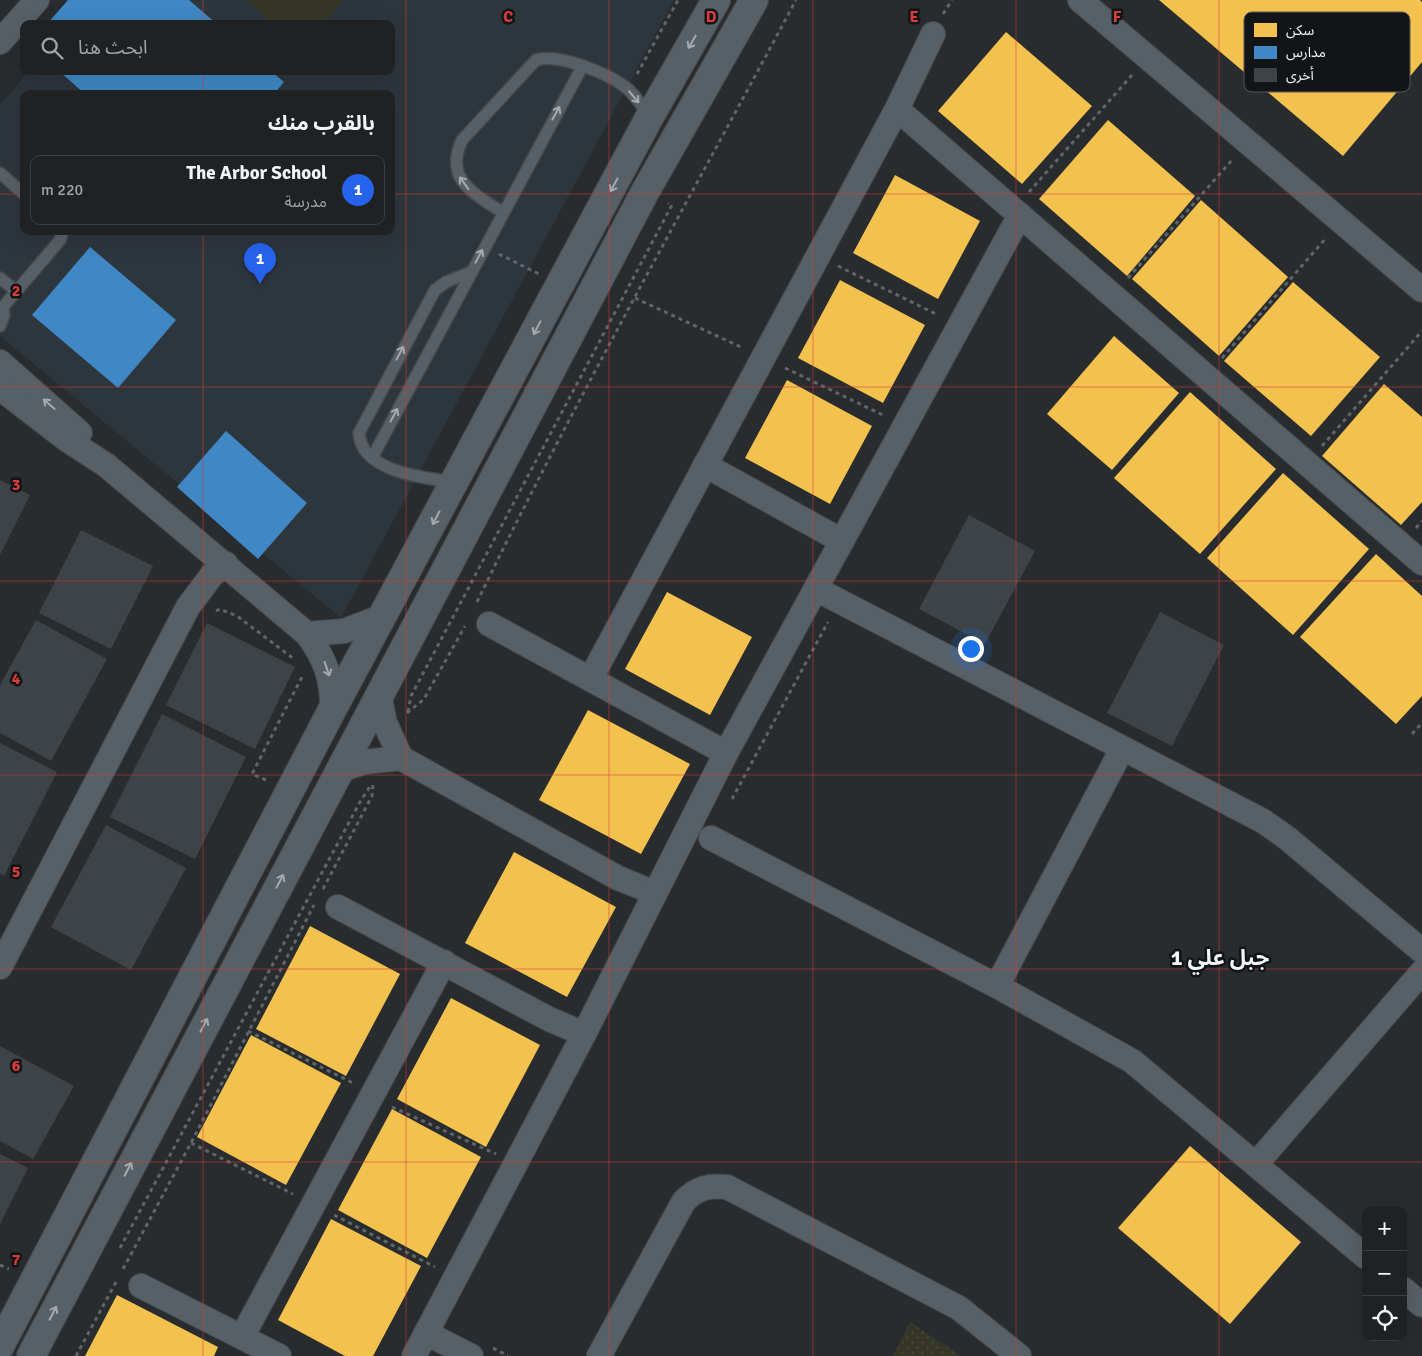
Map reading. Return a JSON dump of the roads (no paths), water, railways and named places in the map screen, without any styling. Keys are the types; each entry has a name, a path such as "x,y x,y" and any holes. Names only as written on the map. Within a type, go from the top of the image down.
{"street":[{"path":"0,42 36,0"},
{"path":"0,1346 332,710 650,116 716,0"},
{"path":"31,1356 645,192 754,0"},
{"path":"1080,0 1422,290"},
{"path":"591,678 897,109 933,34"},
{"path":"897,109 1422,563"},
{"path":"414,1356 584,1034 726,753 816,589 1017,212"},
{"path":"0,362 79,432 106,465"},
{"path":"1,390 66,439 106,465 307,634 326,663 330,678 332,710"},
{"path":"705,466 842,540"},
{"path":"0,967 188,607 212,575 226,564"},
{"path":"816,589 1276,829 1422,951"},
{"path":"307,634 344,631 384,616"},
{"path":"481,617 726,753"},
{"path":"379,695 385,723 396,748 618,878 655,893"},
{"path":"338,771 396,748"},
{"path":"997,986 1122,749"},
{"path":"711,838 997,986 1132,1061 1362,1254"},
{"path":"325,901 549,1019 584,1034"},
{"path":"242,1337 444,962"},
{"path":"1256,1164 1422,972"},
{"path":"599,1356 684,1201 692,1193 715,1186 727,1187 959,1308 1019,1356"},
{"path":"141,1286 279,1356"},
{"path":"1407,1292 1422,1305"},
{"path":"426,1333 471,1356"}],"lane":[{"path":"502,212 463,184 456,168 456,152 462,140 536,60 554,58 615,80 628,89 650,116"},
{"path":"372,458 502,212 582,67"},
{"path":"0,173 20,190"},
{"path":"0,326 4,315 2,307 60,240 62,235"},
{"path":"455,482 403,474 372,458 362,445 359,432 435,290 446,282 470,272"},
{"path":"0,278 16,291"}],"place":[{"name":"The Arbor School","path":"260,284"}],"district":[{"name":"جبل علي 1","path":"1220,957"}]}
